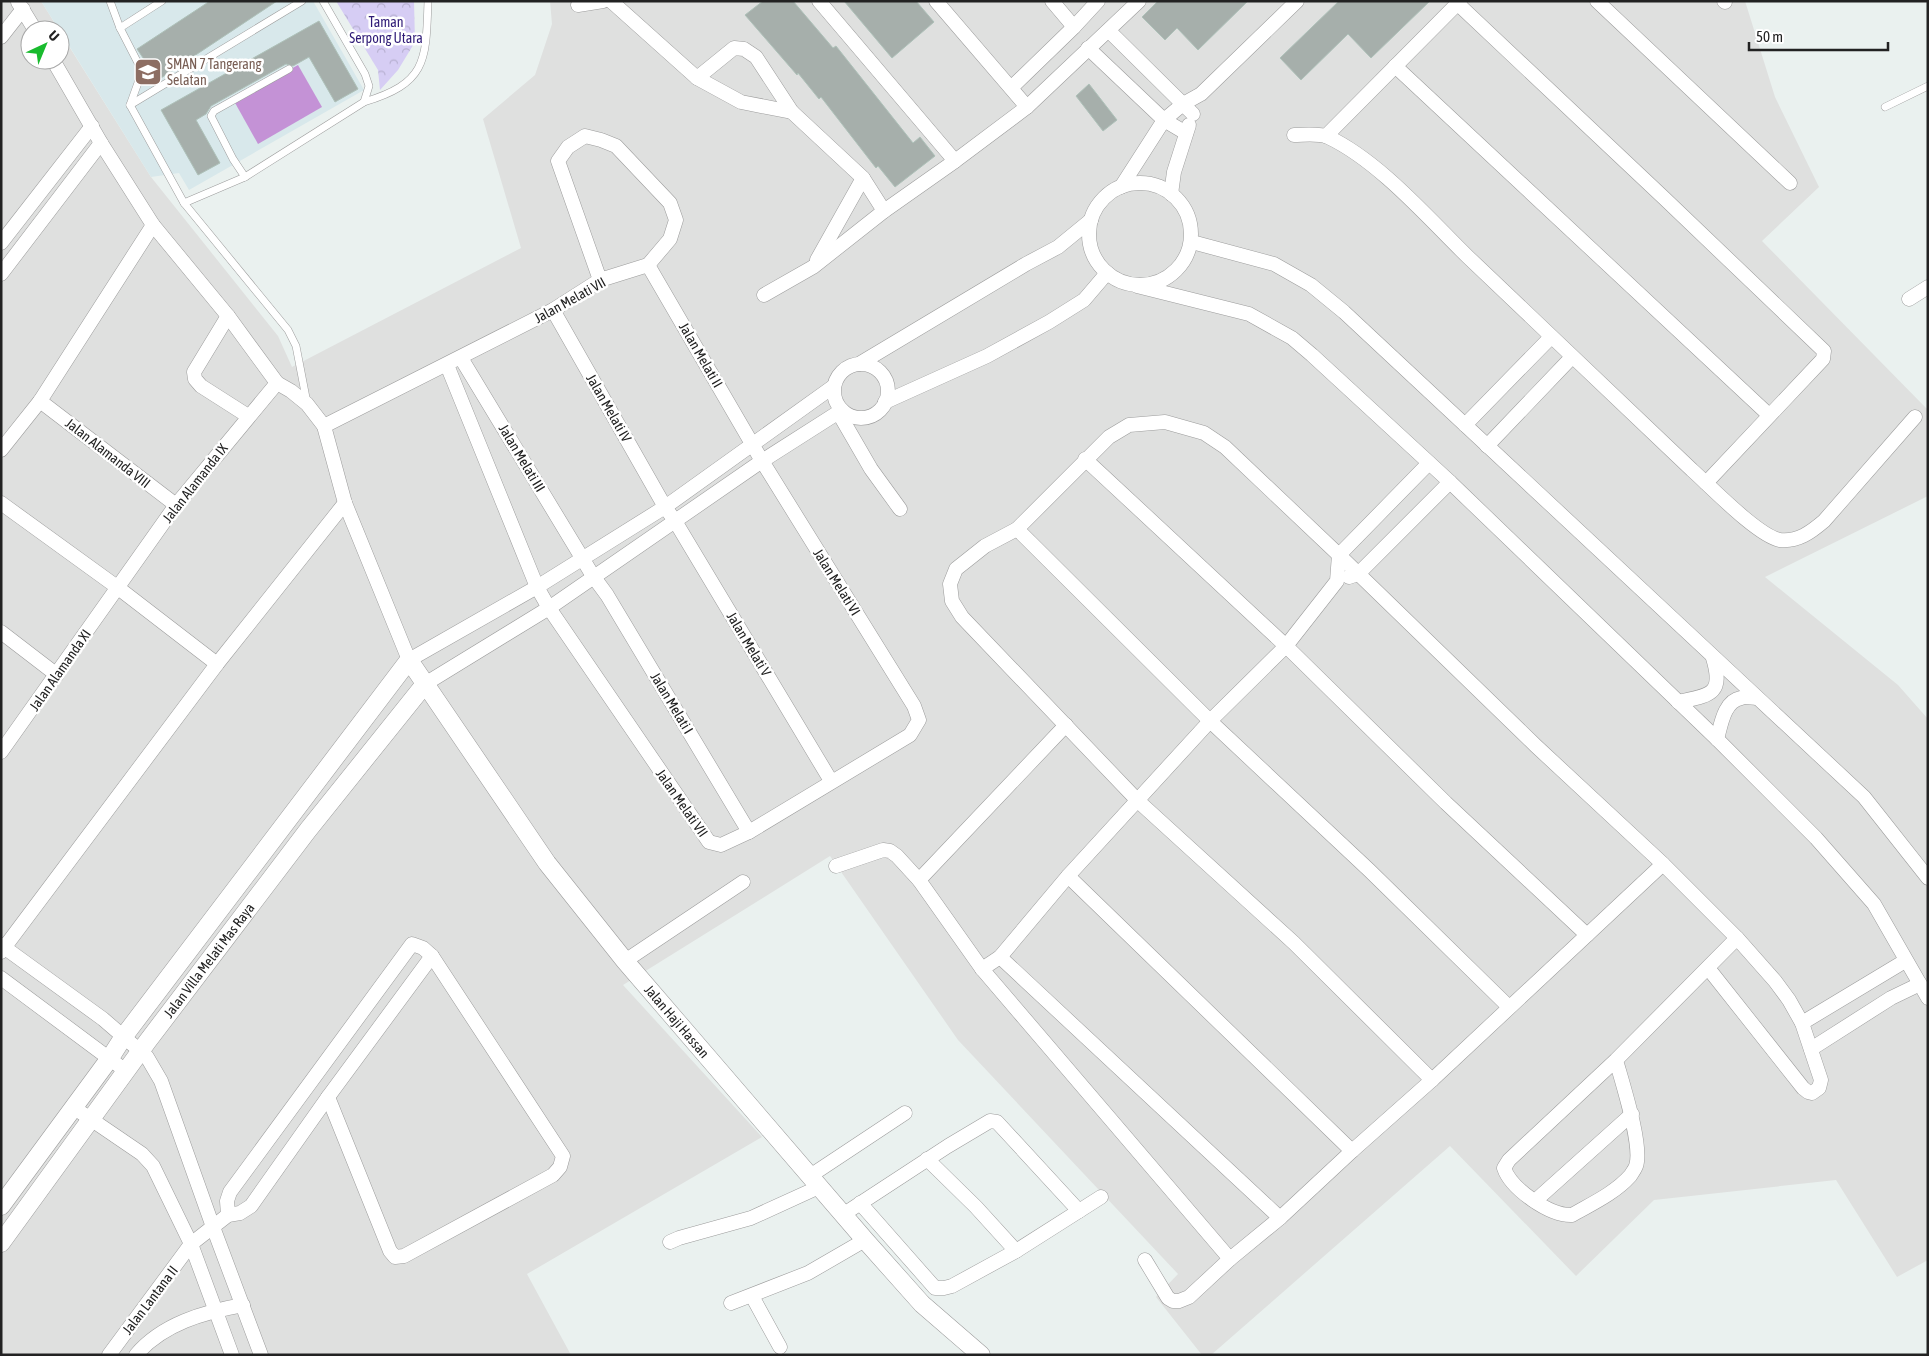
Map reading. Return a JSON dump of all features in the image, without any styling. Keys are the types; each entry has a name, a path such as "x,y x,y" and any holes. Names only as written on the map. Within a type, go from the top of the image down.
{"street":[{"path":"578,5 603,1"},
{"path":"611,1 697,78 741,102 792,112"},
{"path":"819,1 955,162"},
{"path":"936,1 1027,106"},
{"path":"1052,1 1074,27"},
{"path":"1012,87 1098,1"},
{"path":"764,295 813,267 1027,106 1139,1"},
{"path":"1121,187 1164,120 1183,104 1201,94 1297,1"},
{"path":"1597,1 1790,183"},
{"path":"1326,136 1459,2 1824,351 1823,359 1706,482"},
{"path":"1,37 20,5 29,20"},
{"path":"1108,31 1193,114"},
{"path":"697,78 734,48 744,49 756,56 792,112 863,178 884,212"},
{"path":"1088,48 1164,120 1186,133"},
{"path":"1395,66 1769,415"},
{"path":"59,70 101,143 153,225 228,316 277,383 307,404 324,426 345,503 409,660 538,588 665,507 834,386"},
{"path":"1171,194 1174,172 1201,94"},
{"path":"1,243 92,126"},
{"path":"1294,135 1326,136 1347,148 1387,179 1572,357 1706,482 1765,533 1779,540 1806,536 1824,522 1915,417"},
{"path":"600,280 558,161 568,147 585,136 616,146 670,203 676,220 670,239 648,265"},
{"path":"1,274 101,143"},
{"path":"813,267 863,178"},
{"path":"1137,286 1152,285 1167,279 1179,269 1187,256 1192,242 1190,220 1180,202 1161,187 1137,183 1121,187 1106,195 1097,206 1091,220 1089,234 1091,249 1097,262 1106,273 1116,280 1137,286 1249,314 1270,324 1299,343 1450,482 1816,838 1874,904 1905,961 1928,998"},
{"path":"900,509 871,469 836,403 834,386 837,377 843,370 859,364 1058,247 1091,220"},
{"path":"1,450 40,400 153,225"},
{"path":"1192,242 1274,264 1311,285 1344,312 1864,797 1928,878"},
{"name":"Jalan Melati VII","path":"324,426 553,310 600,280 648,265"},
{"name":"Jalan Melati II","path":"648,265 753,445"},
{"path":"885,402 987,356 1049,322 1084,300 1106,273"},
{"path":"1909,299 1928,287"},
{"name":"Jalan Melati IV","path":"553,310 665,507"},
{"path":"228,316 194,372 195,379 201,386 248,416"},
{"path":"1465,425 1551,337"},
{"path":"1487,446 1572,357"},
{"name":"Jalan Melati III","path":"461,358 593,576"},
{"path":"840,411 849,415 866,418 880,409 885,402 888,394 887,384 883,376 877,369 859,364"},
{"path":"447,365 538,588"},
{"name":"Jalan Alamanda IX","path":"117,587 176,506 277,383"},
{"name":"Jalan Alamanda VIII","path":"40,400 176,506"},
{"path":"425,684 549,608 762,460 840,411"},
{"path":"1432,1080 1294,943 1138,802 962,618 952,601 950,584 956,569 985,546 1017,529 1085,459 1109,437 1129,426 1165,422 1204,433 1225,447 1536,746 1663,864 1736,938 1775,981 1789,1000 1802,1023 1821,1080 1818,1088 1812,1093 1808,1092 1708,968"},
{"name":"Jalan Melati VI","path":"753,445 914,706 919,720"},
{"path":"1085,459 1286,646 1446,803 1587,935"},
{"path":"982,969 1000,957 1068,876 1138,802 1210,721 1286,646 1337,580 1339,555 1429,463"},
{"path":"1337,580 1358,574 1450,482"},
{"path":"1,503 117,587 217,664"},
{"path":"261,1355 213,1227 162,1081 147,1057 124,1036 2,948 217,664 345,503"},
{"name":"Jalan Melati V","path":"665,507 831,781"},
{"path":"1017,529 1210,721 1369,870 1509,1007"},
{"name":"Jalan Melati I","path":"593,576 607,595 749,832"},
{"name":"Jalan Alamanda XI","path":"1,752 57,675 117,587"},
{"name":"Jalan Melati VII","path":"538,588 549,608 709,842 721,845 749,832 910,735 919,720"},
{"path":"1,632 57,675"},
{"path":"1678,702 1702,696 1713,690 1718,682 1718,674 1713,658"},
{"name":"Jalan Haji Hassan","path":"409,660 547,863 625,961 922,1304 981,1355"},
{"name":"Jalan Villa Melati Mas Raya","path":"1,1206 110,1058 124,1036 409,660"},
{"name":"Jalan Villa Melati Mas Raya","path":"1,1243 140,1051 308,830 425,684"},
{"path":"1716,739 1726,711 1732,702 1740,698 1757,698"},
{"path":"919,880 1066,725"},
{"path":"289,817 308,830"},
{"path":"836,866 883,850 890,851 897,856 919,880 982,969 1230,1259"},
{"path":"1145,1260 1168,1298 1173,1301 1179,1301 1189,1297 1230,1259 1280,1218 1432,1080 1663,864"},
{"path":"1068,876 1352,1151"},
{"path":"625,961 743,882"},
{"path":"1616,1060 1632,1114 1636,1165 1630,1176 1617,1187 1572,1216 1565,1216 1534,1201 1512,1183 1506,1176 1504,1168 1509,1160 1616,1060 1736,938"},
{"path":"228,1215 227,1201 230,1192 412,944 423,948 432,956 563,1156 560,1167 553,1175 404,1256 395,1257 390,1251 328,1097"},
{"name":"Jalan Lantana II","path":"109,1355 191,1244 228,1215 240,1213 251,1206 328,1097 432,956"},
{"path":"1000,957 1280,1218"},
{"path":"1802,1023 1905,961"},
{"path":"1,978 126,1071"},
{"path":"1811,1050 1892,998 1920,984"},
{"path":"73,1107 148,1159 191,1244 232,1355"},
{"path":"670,1242 751,1218 815,1182 905,1113"},
{"path":"1534,1201 1632,1114"},
{"path":"844,1214 990,1120 994,1120 1079,1211"},
{"path":"927,1159 1016,1250"},
{"path":"860,1203 935,1288 952,1286 1016,1250 1101,1197"},
{"path":"731,1303 808,1273 865,1240"},
{"path":"752,1296 780,1347"},
{"name":"Jalan Lantana II","path":"136,1355 150,1340 162,1332 215,1310 243,1305"}],"lane":[{"path":"110,1 120,28 139,65 139,80 130,105 184,203 288,330 296,346 307,404"},
{"path":"120,28 162,1"},
{"path":"130,105 302,1"},
{"path":"323,1 365,74 369,86 364,102"},
{"path":"184,203 246,177 364,102 386,95 403,86 418,70 426,48 428,1"},
{"path":"246,177 211,116 214,111 289,69"},
{"path":"1885,107 1928,86"}],"shaded area":[{"path":"1,1 41,1 53,20 20,20 20,70 70,70 70,48 151,177 278,336 292,367 521,248 483,119 535,75 552,24 550,1 1745,1 1775,97 1819,187 1762,241 1928,410 1928,496 1765,577 1898,685 1928,719 1928,1260 1897,1277 1836,1180 1654,1200 1576,1276 1450,1146 1211,1355 1202,1355 1156,1297 1178,1274 958,1040 830,856 623,985 762,1137 527,1274 571,1355 1,1355"},
{"path":"41,1 313,1 364,90 189,190 179,173 151,177 70,47 70,20 53,20"},
{"path":"298,65 322,107 258,144 234,101"}],"green space":[{"name":"Taman Serpong Utara","path":"336,1 414,1 415,42 398,70 380,90 378,70"}],"building":[{"path":"210,1 277,1 158,80 137,49"},
{"path":"763,1 793,1 833,48 836,46 913,143 920,137 935,156 895,187 878,166 876,168 821,97 819,99 745,15"},
{"path":"844,1 916,1 934,22 892,58"},
{"path":"1158,1 1248,1 1198,50 1177,28 1165,40 1142,17"},
{"path":"1339,1 1430,1 1371,58 1348,34 1301,80 1280,58"},
{"path":"319,21 358,89 335,102 309,57 293,66 286,64 211,106 206,114 196,120 220,163 198,175 161,110"},
{"path":"1089,84 1117,120 1103,131 1076,96"}],"place":[{"name":"SMAN 7 Tangerang Selatan","path":"148,72"}]}
